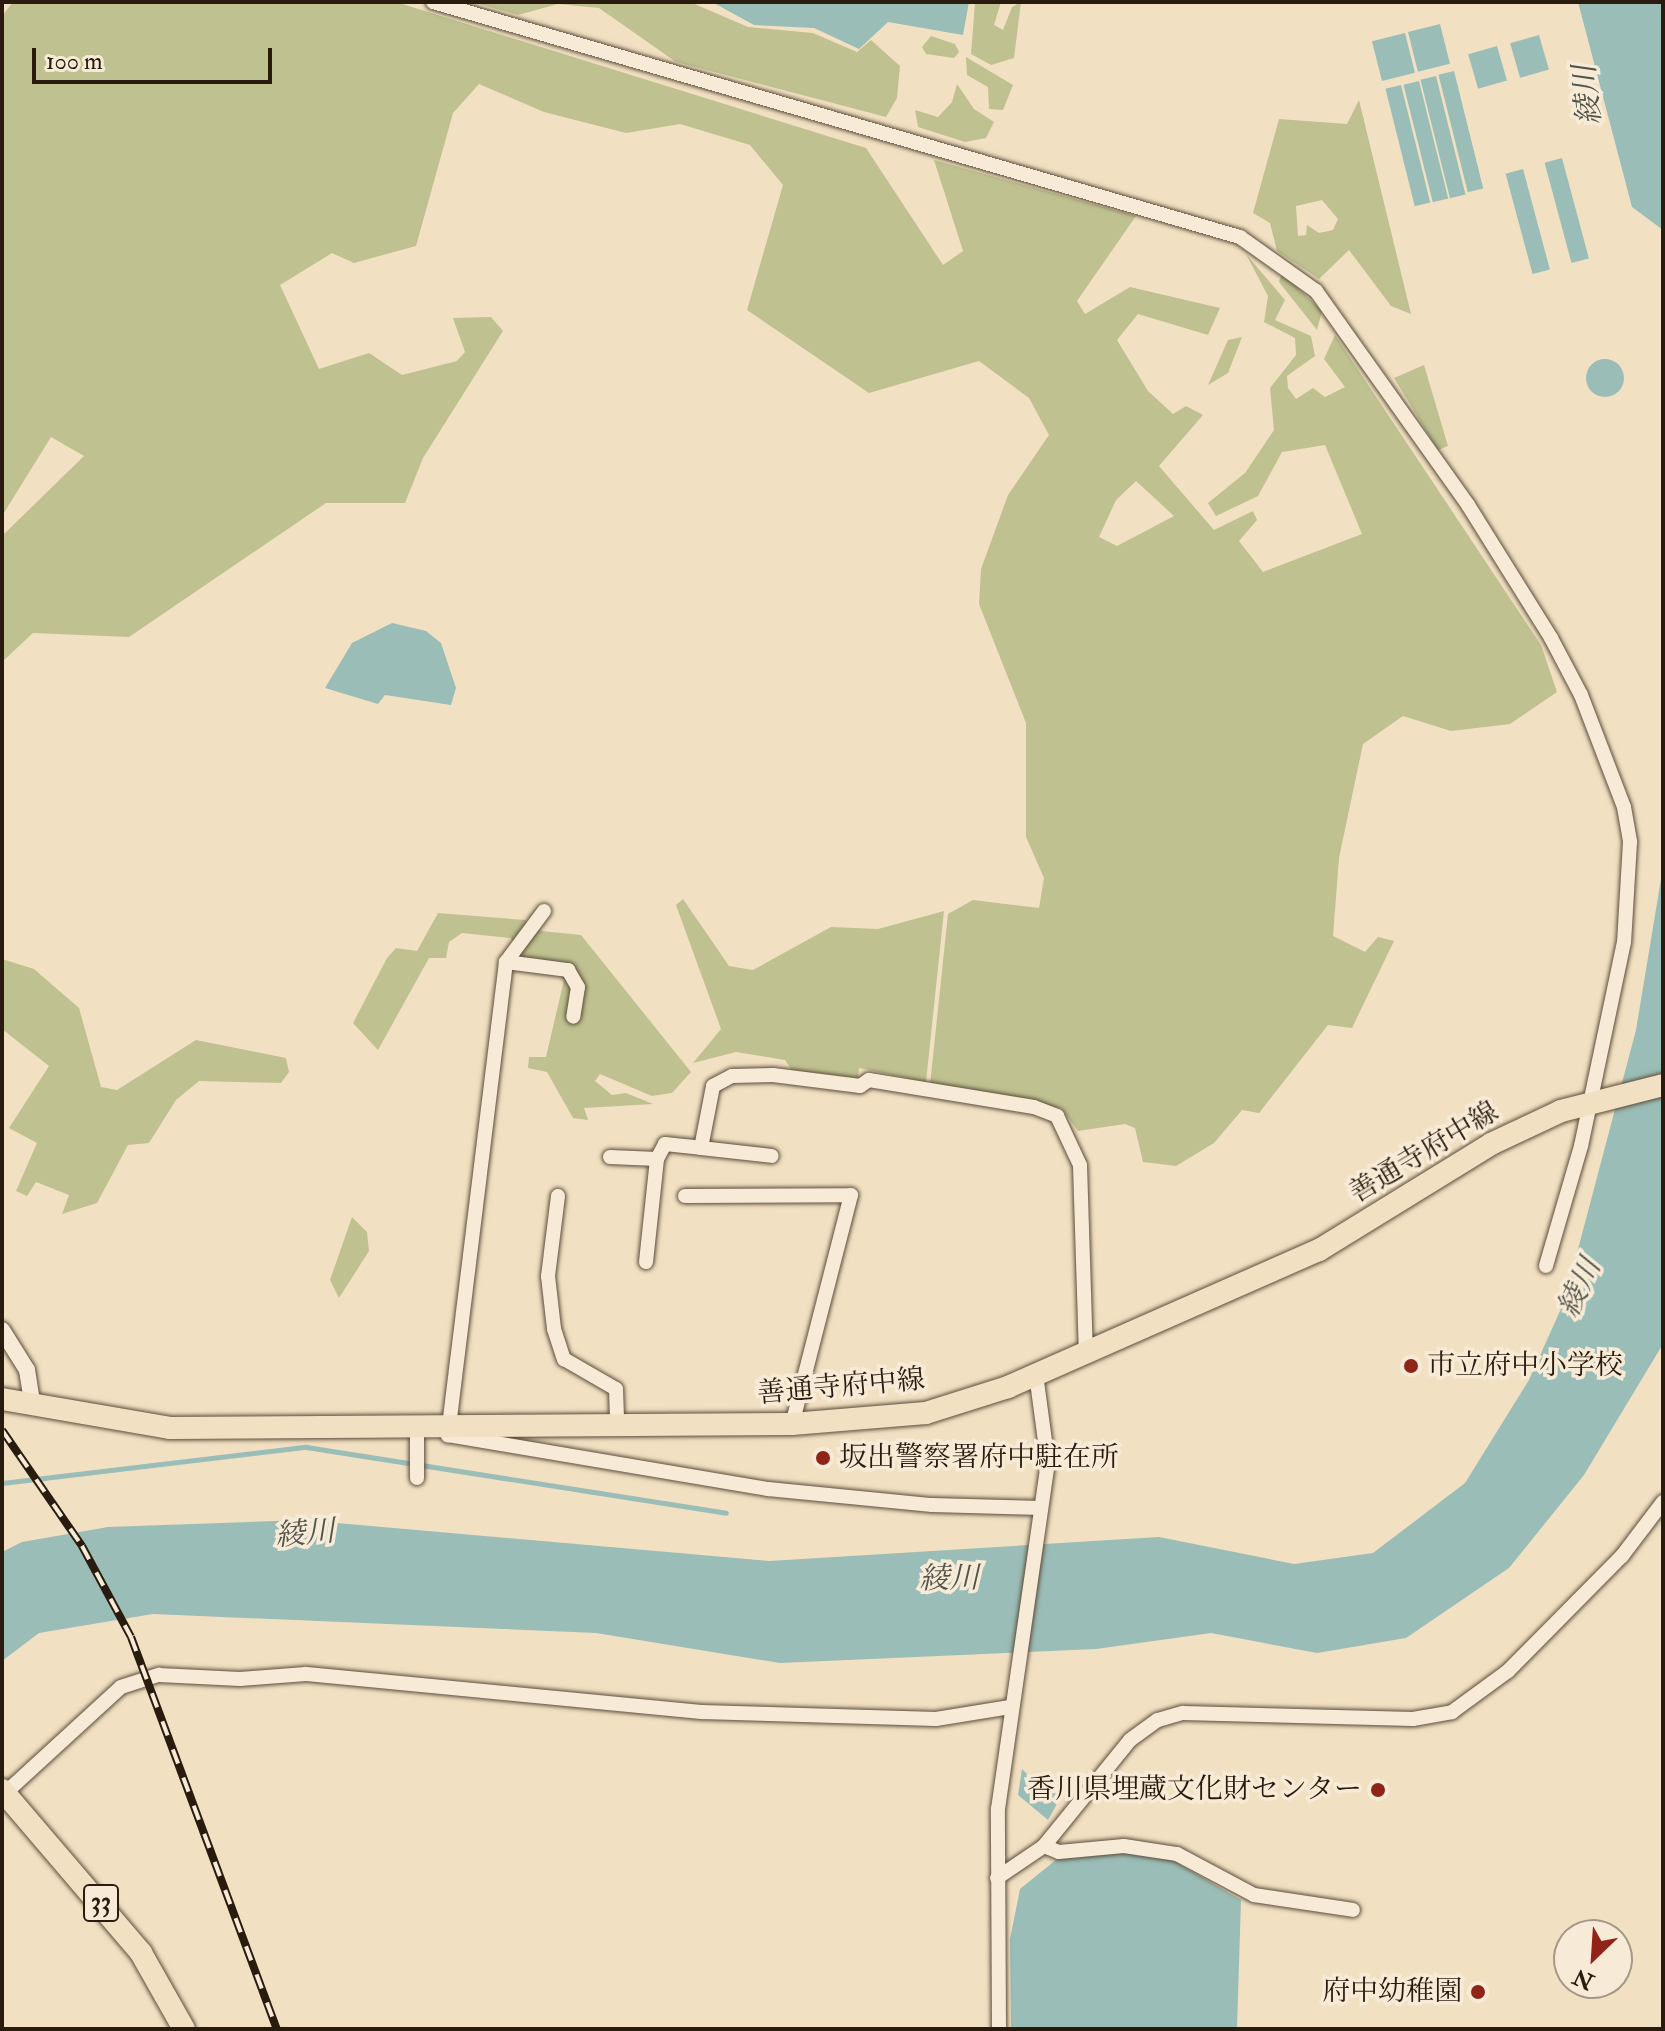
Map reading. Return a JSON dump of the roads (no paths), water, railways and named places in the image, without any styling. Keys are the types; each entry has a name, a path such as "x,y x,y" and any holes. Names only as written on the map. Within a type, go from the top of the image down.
{"main road":[{"name":"善通寺府中線","path":"2,1399 33,1407 170,1428 445,1423 617,1426 792,1424 926,1413 1036,1374 1319,1250 1491,1144 1598,1098 1663,1085"},
{"name":"33","path":"3,1793 141,1953 184,2029"}],"street":[{"path":"433,2 1240,237 1316,291 1468,505 1551,638 1581,695 1624,807 1630,842 1624,942 1598,1098 1546,1266"},
{"path":"544,911 506,962 445,1423 448,1435 460,1441 768,1489 908,1504 1040,1511"},
{"path":"506,962 568,970 578,987 573,1017"},
{"path":"701,1148 713,1086 732,1076 860,1086 869,1080 1057,1116 1080,1165 1086,1352"},
{"path":"646,1262 657,1159 665,1144 772,1156"},
{"path":"610,1157 657,1159"},
{"path":"685,1196 851,1195 792,1424"},
{"path":"558,1196 548,1276 554,1329 564,1359 616,1389 617,1426"},
{"path":"2,1330 27,1370 33,1407"},
{"path":"999,2029 997,1878 1010,1707 1049,1434 1036,1374"},
{"path":"417,1424 417,1467"},
{"path":"997,1878 1044,1846 1130,1740 1158,1720 1183,1713 1413,1719 1452,1712 1508,1671 1622,1556 1663,1502"},
{"path":"3,1793 121,1687 159,1675 240,1679 306,1674 702,1712 936,1719 1010,1707"},
{"path":"1044,1846 1059,1852 1124,1846 1177,1854 1240,1890 1353,1910"}],"water":[{"path":"712,2 969,2 963,35 888,22 859,49 814,28 754,25"},
{"path":"1578,2 1663,2 1663,230 1632,207"},
{"path":"1440,24 1450,64 1418,72 1408,32"},
{"path":"1405,33 1415,73 1382,81 1372,41"},
{"path":"1539,35 1549,70 1520,78 1510,43"},
{"path":"1497,46 1507,81 1478,89 1468,54"},
{"path":"1454,71 1483,188 1468,192 1438,75"},
{"path":"1436,76 1466,194 1450,198 1420,80"},
{"path":"1419,81 1448,198 1433,202 1403,85"},
{"path":"1401,85 1430,202 1415,206 1385,89"},
{"path":"1562,158 1589,258 1572,263 1545,163"},
{"path":"1523,169 1550,269 1533,274 1506,174"},
{"path":"1605,359 1619,364 1624,378 1619,392 1605,397 1591,392 1586,378 1591,364"},
{"path":"392,623 426,631 441,643 456,688 451,705 385,695 378,704 325,688 352,643"},
{"name":"綾川","path":"1663,867 1663,1344 1584,1475 1509,1568 1406,1638 1317,1653 1211,1633 1096,1649 780,1663 596,1633 153,1614 39,1633 2,1661 2,1552 22,1542 108,1527 303,1520 769,1561 1159,1537 1294,1564 1373,1553 1465,1483 1529,1380 1564,1302 1636,1030"},
{"path":"1022,1769 1041,1788 1062,1795 1048,1820 1018,1795"},
{"path":"1120,1852 1167,1857 1241,1900 1237,2029 1011,2029 1010,1939 1020,1889 1057,1859"}],"waterway":[{"path":"2,1483 306,1447 726,1513"}],"railway":[{"path":"2,1430 82,1546 131,1637 277,2029"}],"place":[{"name":"市立府中小学校","path":"1411,1366"},
{"name":"坂出警察署府中駐在所","path":"823,1458"},
{"name":"香川県埋蔵文化財センター","path":"1378,1790"},
{"name":"府中幼稚園","path":"1478,1992"}]}
